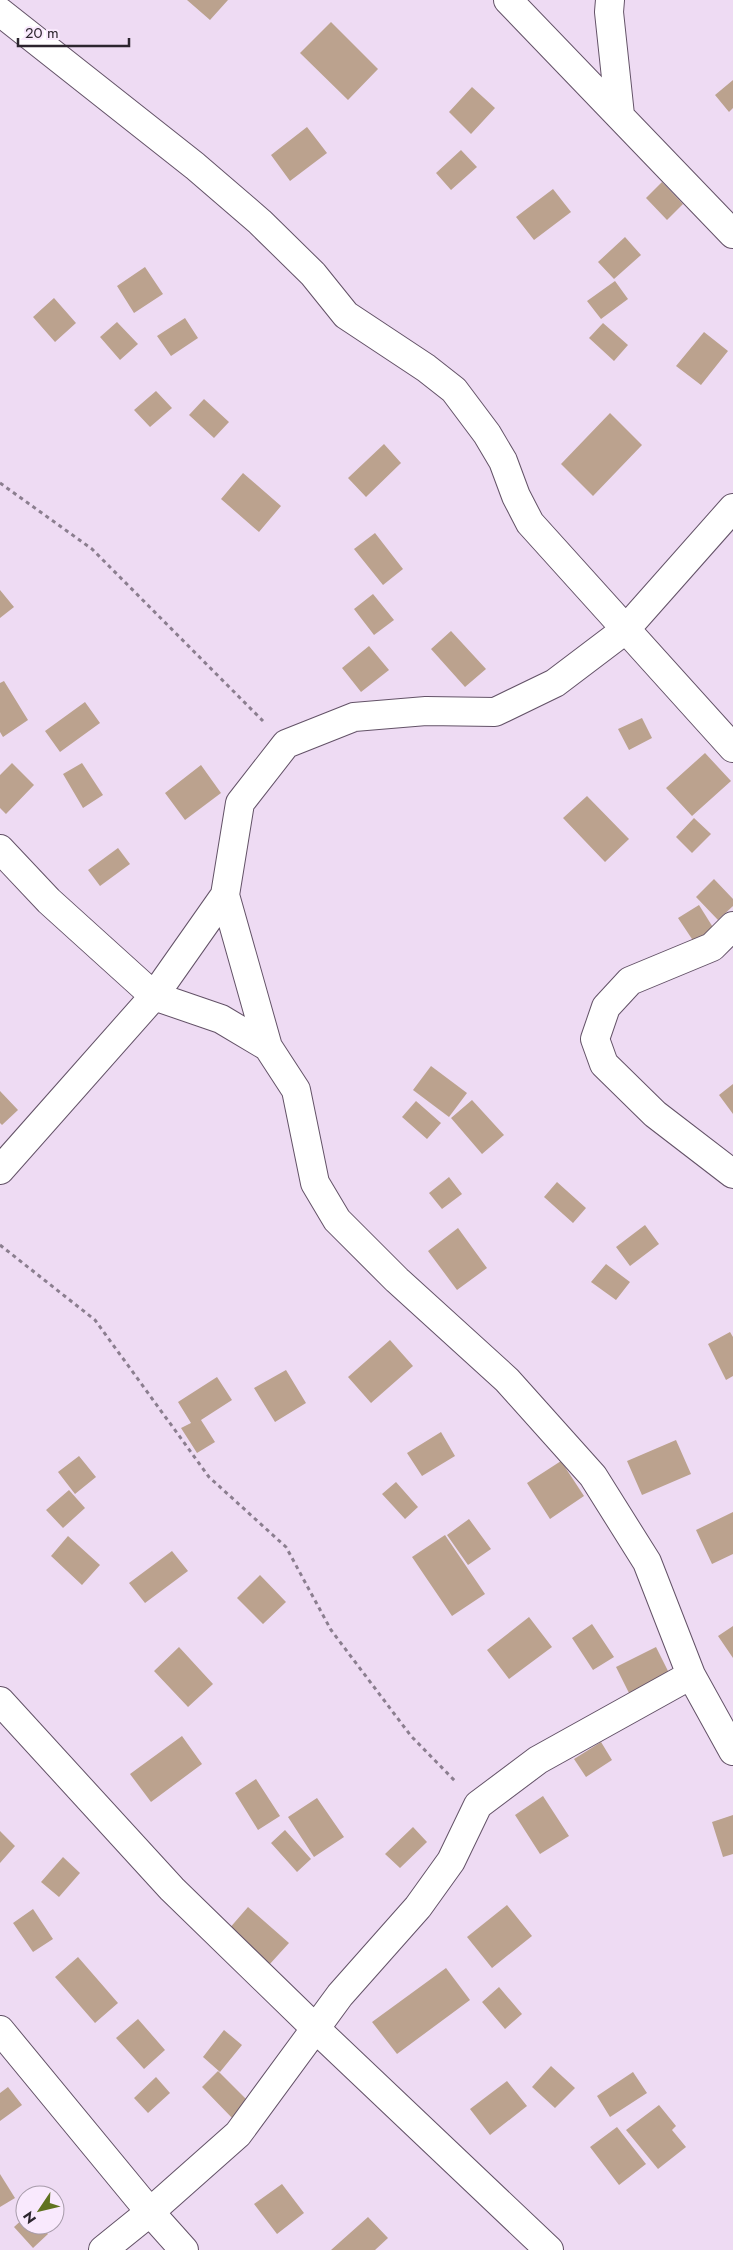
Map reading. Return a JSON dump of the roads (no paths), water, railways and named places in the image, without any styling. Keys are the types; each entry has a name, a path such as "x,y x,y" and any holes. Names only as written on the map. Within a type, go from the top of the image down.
{"street":[{"path":"508,0 733,234"},
{"path":"610,0 620,115"},
{"path":"0,12 195,166 260,222 313,274 346,315 426,368 454,390 487,434 504,461 516,496 530,523 733,748"},
{"path":"733,508 625,630 555,684 495,712 426,711 354,717 286,744 240,803 225,895 268,1047 296,1090 315,1183 337,1220 397,1280 507,1380 593,1476 647,1562 690,1675 733,1751"},
{"path":"0,849 49,901 154,996 221,1019 268,1047"},
{"path":"0,1170 154,996 225,895"},
{"path":"733,926 712,947 630,981 606,1007 595,1039 604,1064 655,1114 733,1174"},
{"path":"103,2250 150,2212 238,2134 340,1995 418,1907 451,1861 478,1805 538,1760 690,1675"},
{"path":"0,1701 172,1889 549,2250"},
{"path":"0,2030 150,2212 184,2250"}]}
